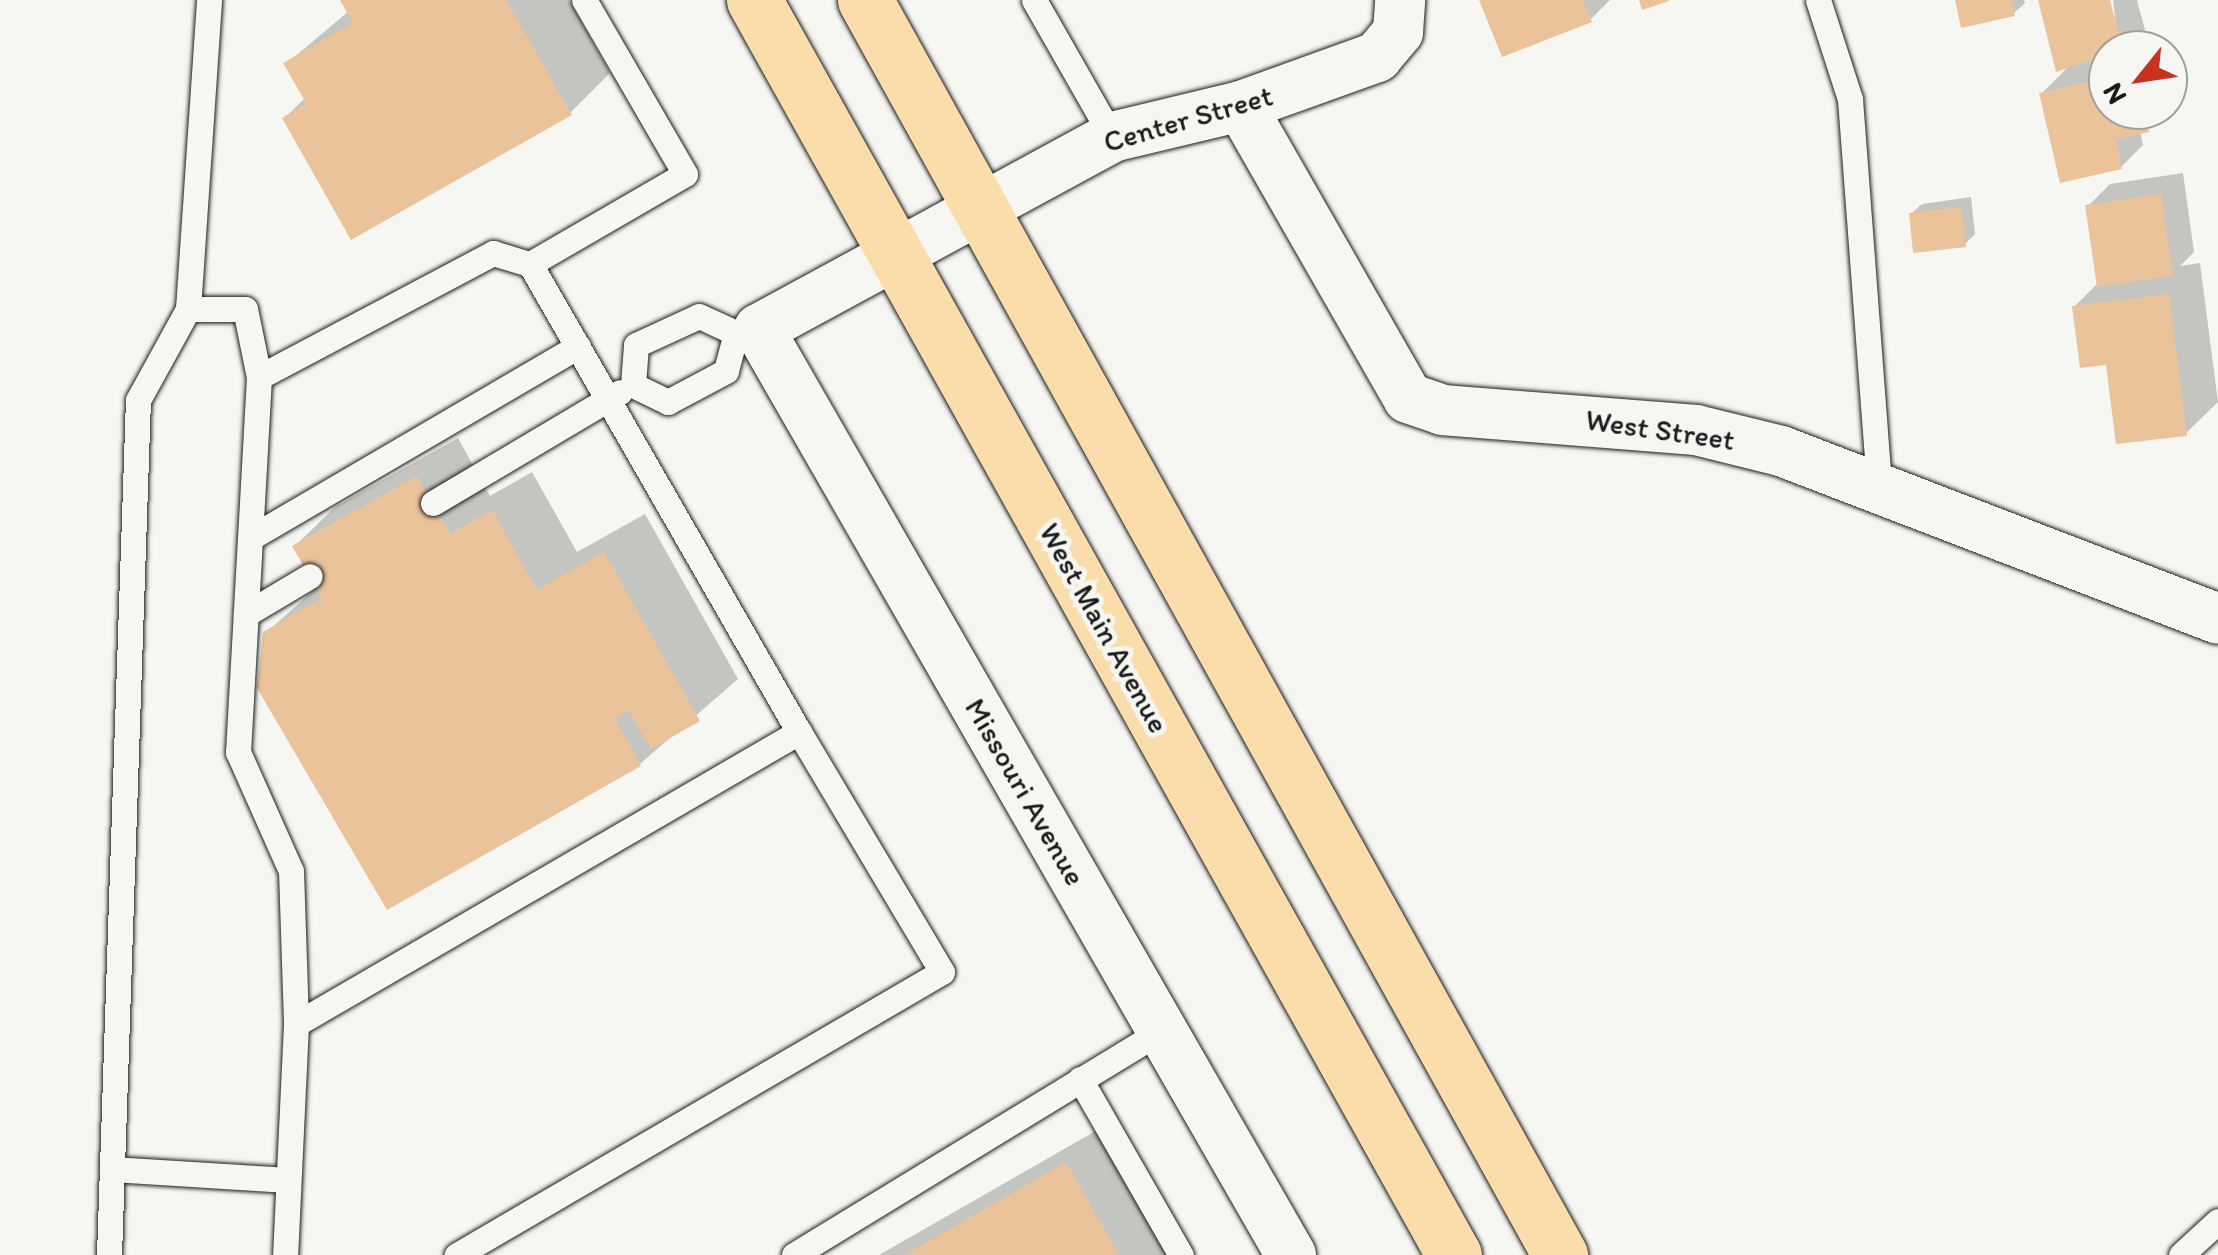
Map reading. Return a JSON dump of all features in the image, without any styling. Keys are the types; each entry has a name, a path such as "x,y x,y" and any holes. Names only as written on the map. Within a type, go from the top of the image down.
{"main road":[{"name":"West Main Avenue","path":"754,0 1454,1255"},
{"path":"865,0 1560,1255"}],"street":[{"name":"Center Street","path":"748,331 979,202 1112,137 1241,106 1378,57 1398,32 1400,0"},
{"name":"West Street","path":"1241,106 1408,398 1442,410 1696,430 1878,487 2218,620"},
{"name":"Missouri Avenue","path":"748,331 1292,1255"}],"lane":[{"path":"109,1255 138,400 188,308 210,0"},
{"path":"530,264 685,174 584,0"},
{"path":"1034,0 1112,137"},
{"path":"1818,0 1850,99 1878,487"},
{"path":"259,377 493,253 530,264 942,972 457,1255"},
{"path":"188,308 245,309 259,377 238,752 291,871 296,1024 285,1255"},
{"path":"700,316 748,331 726,371 668,402 634,385 636,345 700,316"},
{"path":"250,538 578,346"},
{"path":"433,503 634,385"},
{"path":"246,614 310,576"},
{"path":"296,1024 799,732"},
{"path":"794,1255 1162,1030"},
{"path":"1080,1080 1181,1255"},
{"path":"112,1169 288,1180"},
{"path":"2181,1255 2218,1221"}],"building":[{"path":"340,0 506,0 572,115 351,240 282,118 306,103 283,63 353,23"},
{"path":"1479,0 1583,0 1592,22 1502,57"},
{"path":"1639,0 1669,0 1669,1 1642,10"},
{"path":"1955,0 2012,0 2015,16 1961,28"},
{"path":"2038,0 2110,0 2118,30 2088,30 2088,61 2056,72"},
{"path":"2088,82 2088,130 2149,132 2116,139 2122,169 2060,183 2039,93"},
{"path":"2161,194 2173,276 2097,287 2085,205"},
{"path":"1961,207 1966,247 1913,253 1909,213"},
{"path":"2169,294 2187,436 2116,444 2106,365 2080,368 2072,306"},
{"path":"417,476 450,534 492,510 537,590 604,552 700,721 651,749 628,710 615,718 641,766 387,910 257,688 263,632 322,598 292,546"},
{"path":"1066,1162 1119,1255 905,1255"}]}
